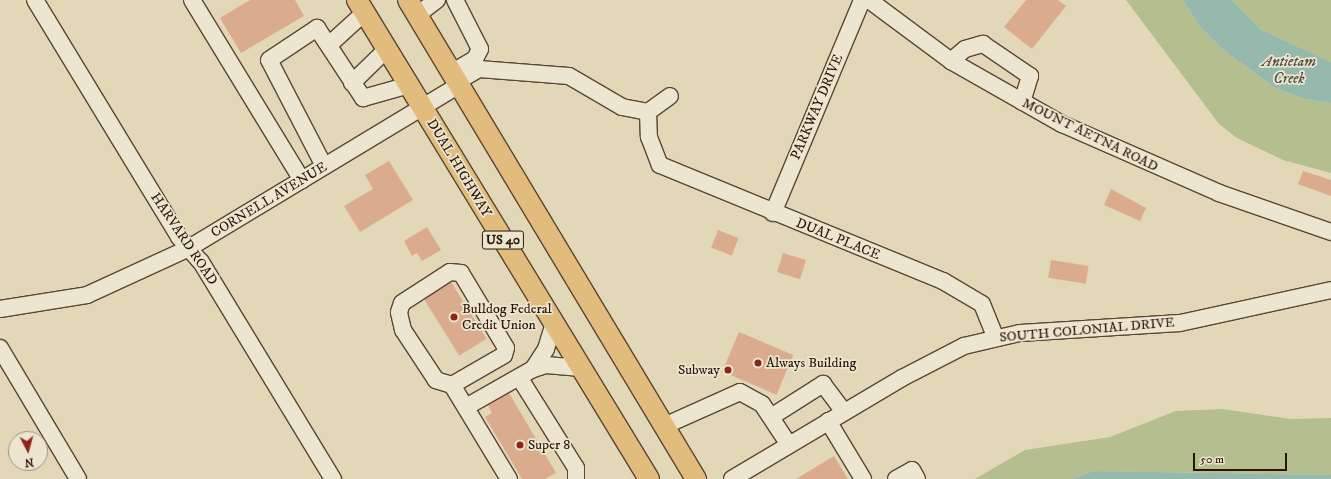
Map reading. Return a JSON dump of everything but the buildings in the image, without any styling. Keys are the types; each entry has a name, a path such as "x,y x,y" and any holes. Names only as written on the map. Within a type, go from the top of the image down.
{"main road":[{"name":"DUAL HIGHWAY","path":"361,6 649,479"},
{"name":"US 40","path":"413,7 696,479"}],"street":[{"name":"HARVARD ROAD","path":"35,0 333,479"},
{"path":"413,7 437,0"},
{"path":"455,0 480,49 475,59 456,80"},
{"name":"PARKWAY DRIVE","path":"773,213 862,0"},
{"name":"MOUNT AETNA ROAD","path":"869,0 951,61 1022,102 1155,166 1331,232"},
{"path":"197,2 302,180"},
{"path":"330,44 361,6"},
{"path":"324,166 269,60 316,28 330,44 352,83 363,98 409,85"},
{"path":"951,61 965,49 983,44 1030,76 1022,102"},
{"path":"352,83 387,49"},
{"path":"456,80 479,69 569,76 622,107 648,112 670,96"},
{"name":"CORNELL AVENUE","path":"0,309 87,295 189,248 422,106 456,80"},
{"name":"DUAL PLACE","path":"648,112 649,137 660,164 773,213 943,281 982,304 994,337"},
{"path":"452,385 506,351 504,342 461,273 450,272 415,293 400,305 403,330 436,380 452,385 509,479"},
{"name":"SOUTH COLONIAL DRIVE","path":"732,479 828,421 936,359 994,337 1180,322 1331,290"},
{"path":"533,369 546,349 554,323"},
{"path":"0,348 78,479"},
{"path":"466,407 533,369 546,366 581,368"},
{"path":"519,377 576,468 576,479"},
{"path":"771,417 823,384 844,412"},
{"path":"664,426 740,392 762,404 789,445"},
{"path":"828,421 863,479"},
{"path":"896,479 912,470 917,479"}],"green space":[{"path":"1126,0 1183,0 1200,27 1222,49 1275,88 1305,99 1331,103 1331,173 1283,160 1237,138 1219,124"},
{"path":"1232,0 1331,0 1331,62 1260,29"},
{"path":"1222,409 1291,419 1331,418 1331,475 1093,471 1072,479 975,479 1025,450 1110,437 1176,411"}],"water":[{"name":"Antietam Creek","path":"1183,0 1232,0 1260,29 1331,62 1331,103 1305,99 1275,88 1222,49 1200,27"},
{"path":"1093,471 1331,475 1331,479 1072,479"}],"place":[{"name":"Bulldog Federal Credit Union","path":"454,317"},
{"name":"Always Building","path":"758,363"},
{"name":"Subway","path":"728,370"},
{"name":"Super 8","path":"520,445"}]}
